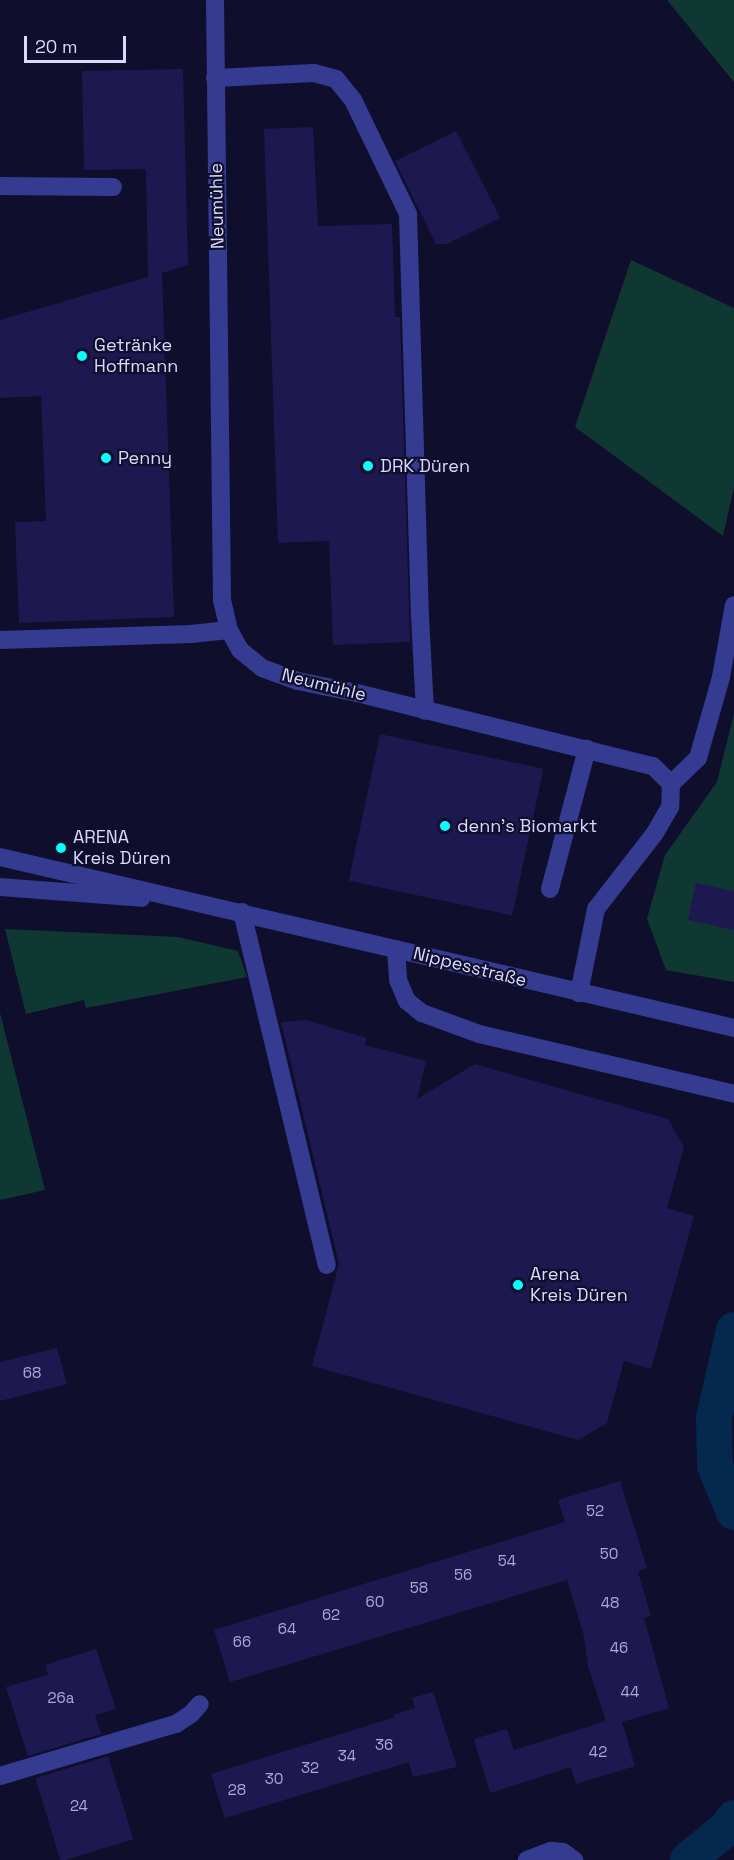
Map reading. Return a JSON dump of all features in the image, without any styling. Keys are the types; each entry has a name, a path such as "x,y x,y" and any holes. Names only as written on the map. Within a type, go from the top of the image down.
{"street":[{"name":"Neumühle","path":"214,0 222,600 229,630 240,650 262,668 298,681 357,693 653,766 671,784"},
{"path":"216,78 314,73 336,79 353,100 408,214 425,711"},
{"path":"0,186 113,187"},
{"path":"579,993 596,909 655,833 670,807 671,784 698,758 722,677 734,605"},
{"path":"0,640 191,634 229,630"},
{"path":"550,889 587,749"},
{"name":"Nippesstraße","path":"0,857 206,903 734,1028"},
{"name":"Nippesstraße","path":"0,887 206,903"},
{"path":"242,912 327,1265"},
{"path":"396,949 398,980 407,1001 422,1013 480,1034 734,1094"},
{"path":"0,1776 176,1724 191,1714 200,1704"},
{"path":"527,1860 551,1851 563,1852 574,1860"}],"green space":[{"path":"667,0 734,0 734,82 702,43"},
{"path":"631,260 734,308 734,487 723,536 575,427"},
{"path":"734,714 734,982 666,970 647,919 665,855 717,782"},
{"path":"5,929 178,937 238,951 247,977 86,1008 84,1000 26,1014"},
{"path":"0,1013 45,1190 0,1200"}],"building":[{"path":"183,69 188,265 162,273 174,617 19,623 15,522 46,521 41,396 0,398 0,320 148,277 146,169 84,170 82,71"},
{"path":"313,127 318,226 392,224 395,317 400,317 410,642 333,645 329,541 278,543 264,129"},
{"path":"456,131 500,218 447,244 436,244 395,161"},
{"name":"denn's Biomarkt","path":"380,734 543,769 512,915 349,881"},
{"path":"696,883 734,891 734,930 688,920"},
{"name":"Arena Kreis Düren","path":"306,1020 367,1038 365,1045 426,1061 417,1099 475,1064 668,1119 684,1147 667,1208 694,1216 651,1369 624,1361 607,1423 578,1440 312,1366 339,1264 281,1022"},
{"path":"57,1348 67,1384 0,1401 0,1362"},
{"path":"620,1481 647,1568 638,1572 651,1616 644,1618 669,1708 622,1722 635,1766 576,1784 571,1767 490,1793 474,1739 507,1729 514,1750 606,1721 588,1666 584,1636 567,1580 230,1682 214,1630 565,1522 558,1500"},
{"path":"96,1649 116,1709 95,1715 101,1734 28,1756 6,1687 48,1675 45,1665"},
{"path":"433,1692 457,1767 413,1777 409,1762 225,1818 211,1774 395,1717 394,1715 415,1708 412,1698"},
{"path":"108,1756 133,1839 60,1860 35,1778"}],"waterway":[{"path":"734,1330 714,1418 715,1466 734,1512"},
{"path":"688,1860 728,1827 734,1818"}],"place":[{"name":"Getränke Hoffmann","path":"82,356"},
{"name":"Penny","path":"106,458"},
{"name":"DRK Düren","path":"368,466"},
{"name":"denn's Biomarkt","path":"445,826"},
{"name":"ARENA Kreis Düren","path":"61,848"},
{"name":"Arena Kreis Düren","path":"518,1285"}]}
